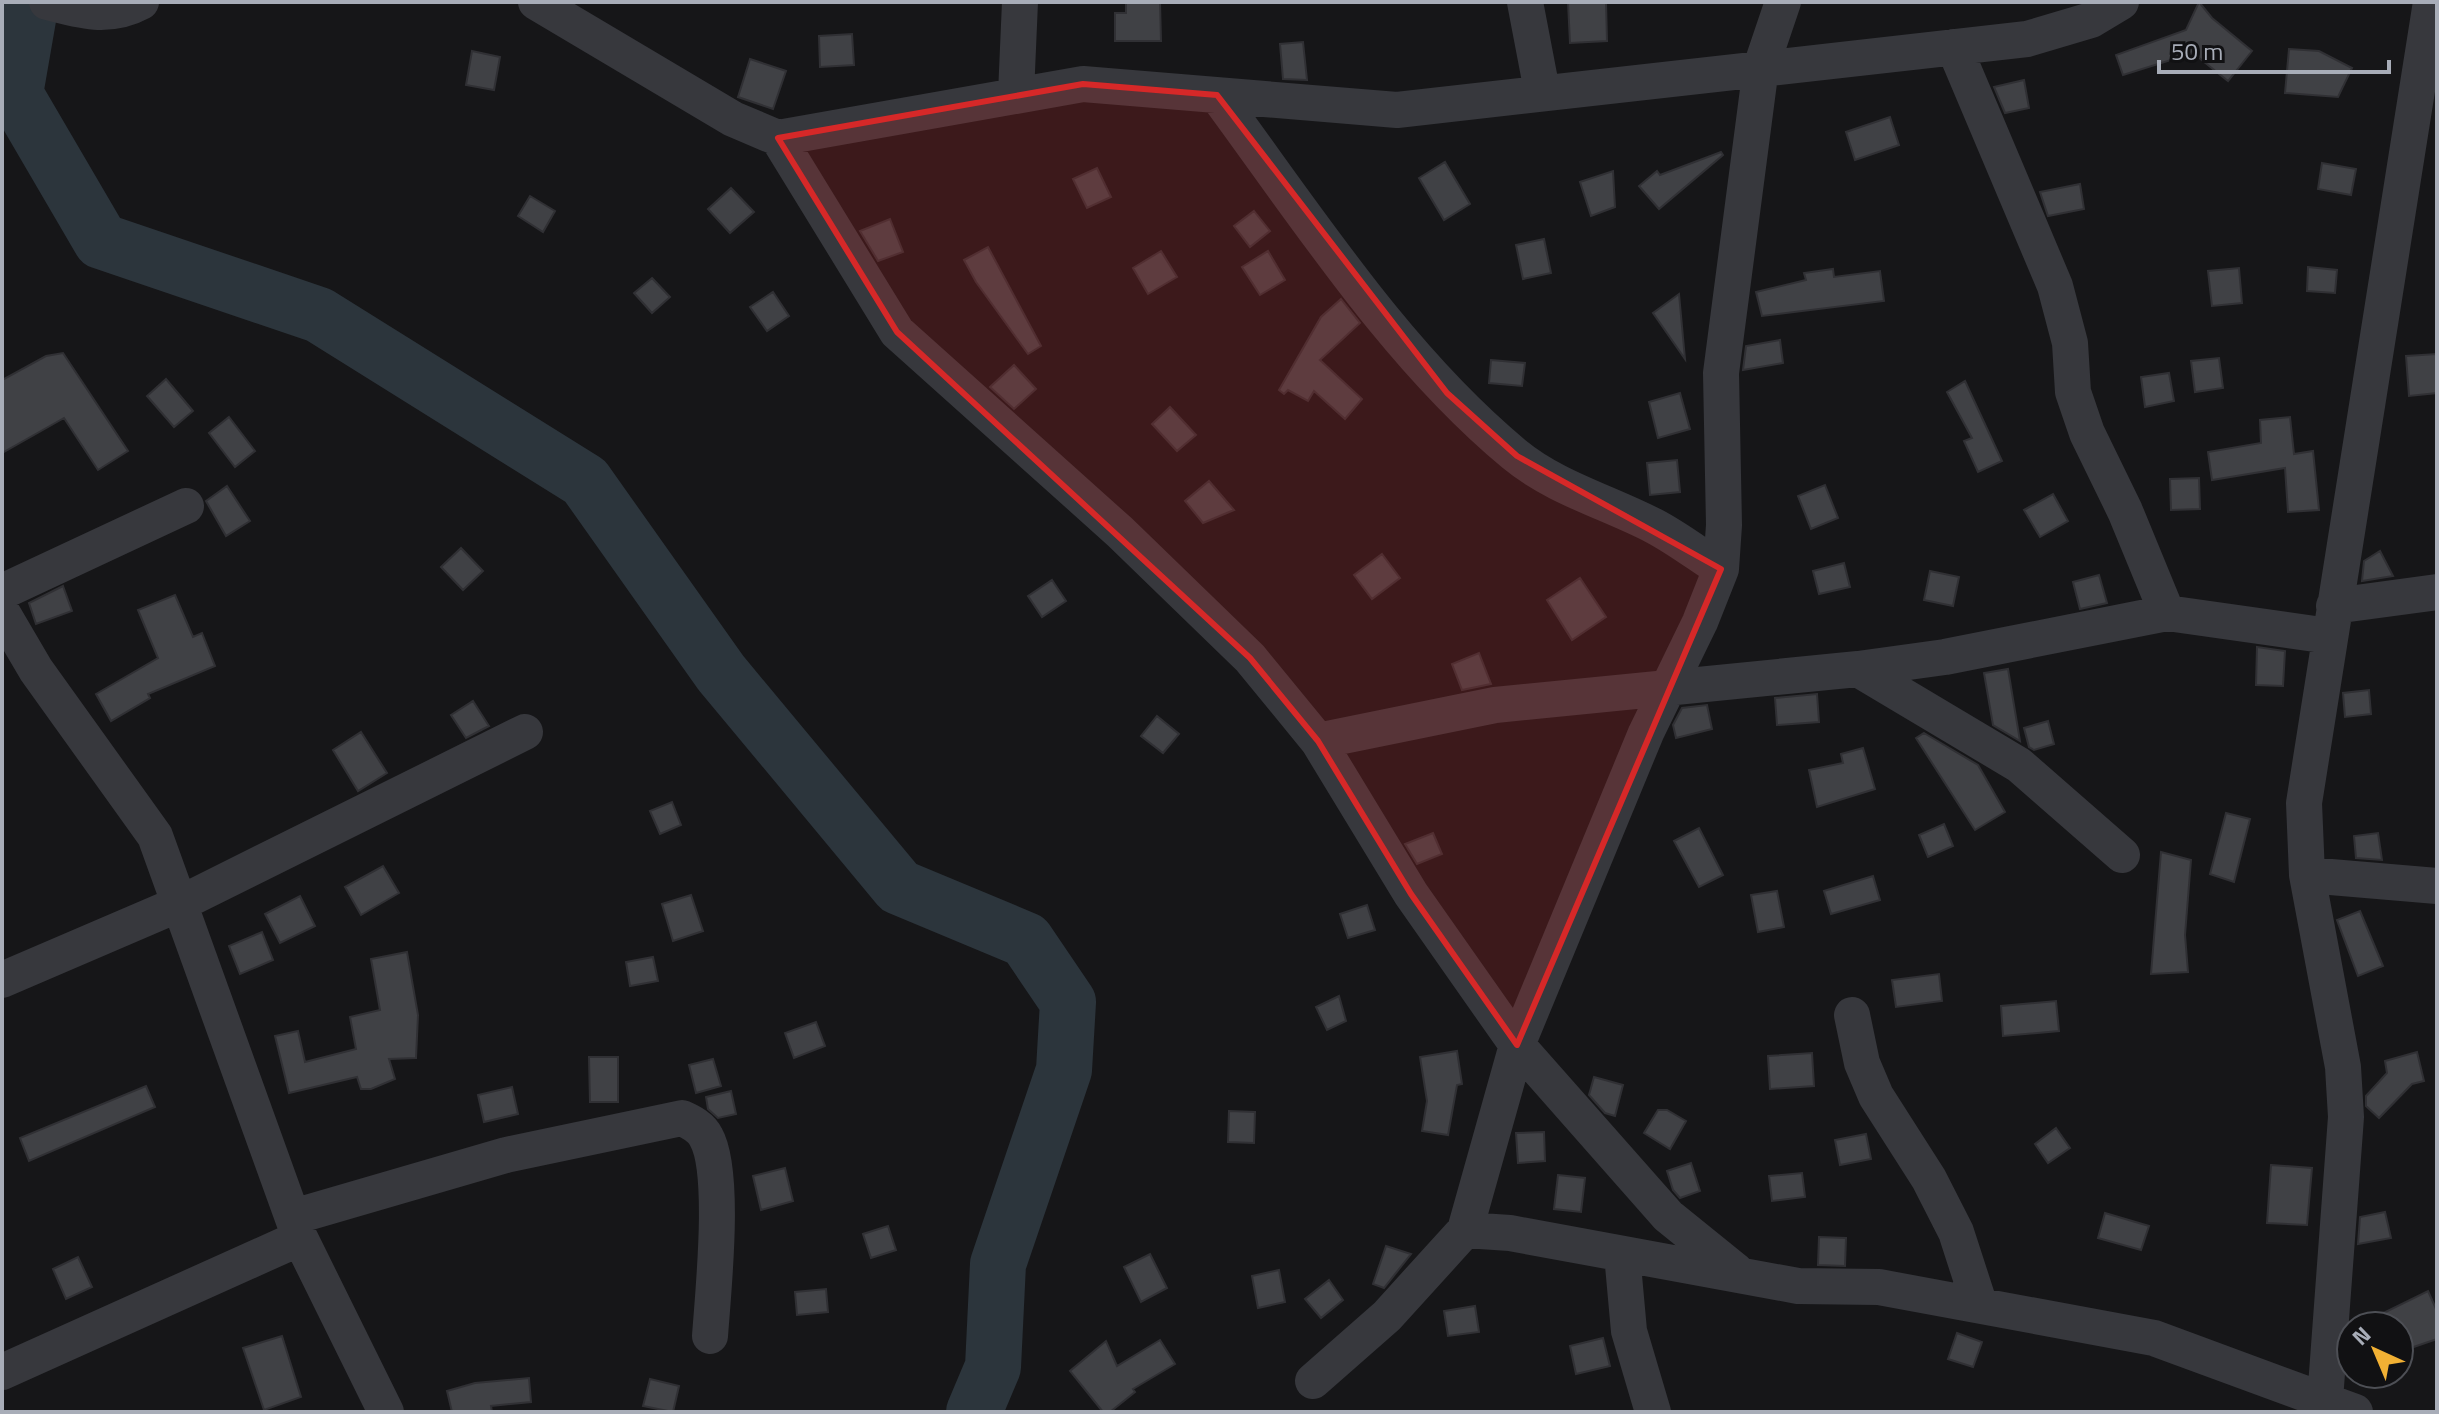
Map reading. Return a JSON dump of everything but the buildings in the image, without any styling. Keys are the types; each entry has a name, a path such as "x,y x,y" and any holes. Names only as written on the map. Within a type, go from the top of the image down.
{"street":[{"path":"47,2 81,12 122,13 141,2"},
{"path":"536,2 733,119 778,138 1083,84 1397,110 1542,91 2027,39 2091,20 2121,2"},
{"path":"1016,94 1020,2"},
{"path":"1525,2 1542,91"},
{"path":"1313,1381 1387,1316 1465,1230 1517,1045 1646,733 1721,569 1724,525 1721,373 1761,67 1783,2"},
{"path":"1465,1230 1510,1233 1798,1286 1879,1287 1979,1303 2154,1338 2340,1406 2346,1117 2343,1067 2307,875 2304,803 2431,2"},
{"path":"1954,47 2055,286 2070,343 2073,392 2087,433 2125,511 2167,613"},
{"path":"1217,95 1346,269 1447,393 1517,456 1595,502 1654,526 1721,569"},
{"path":"778,138 897,332 1120,532 1250,658 1318,741 1411,894 1517,1045 1668,1216 1739,1274"},
{"path":"2,592 186,506"},
{"path":"1318,741 1495,705 1858,669 1945,657 2167,613 2332,621 2437,592"},
{"path":"2,612 36,670 155,836 296,1228 386,1412"},
{"path":"1858,669 2019,765 2122,855"},
{"path":"2,980 179,904 525,732"},
{"path":"2307,875 2437,886"},
{"path":"1852,1015 1862,1063 1876,1096 1929,1179 1949,1219 1979,1303"},
{"path":"2,1372 296,1228 506,1155 682,1118 696,1125 707,1137 715,1181 716,1254 710,1336"},
{"path":"1622,1254 1629,1331 1653,1412"}],"highlighted area":[{"path":"1083,84 1217,95 1447,393 1517,456 1721,569 1517,1045 1411,894 1318,741 1250,658 897,332 778,138"}],"waterway":[{"path":"31,2 15,94 101,241 319,315 585,481 721,673 899,887 1026,940 1068,1002 1064,1070 998,1264 993,1367 974,1412"}]}
